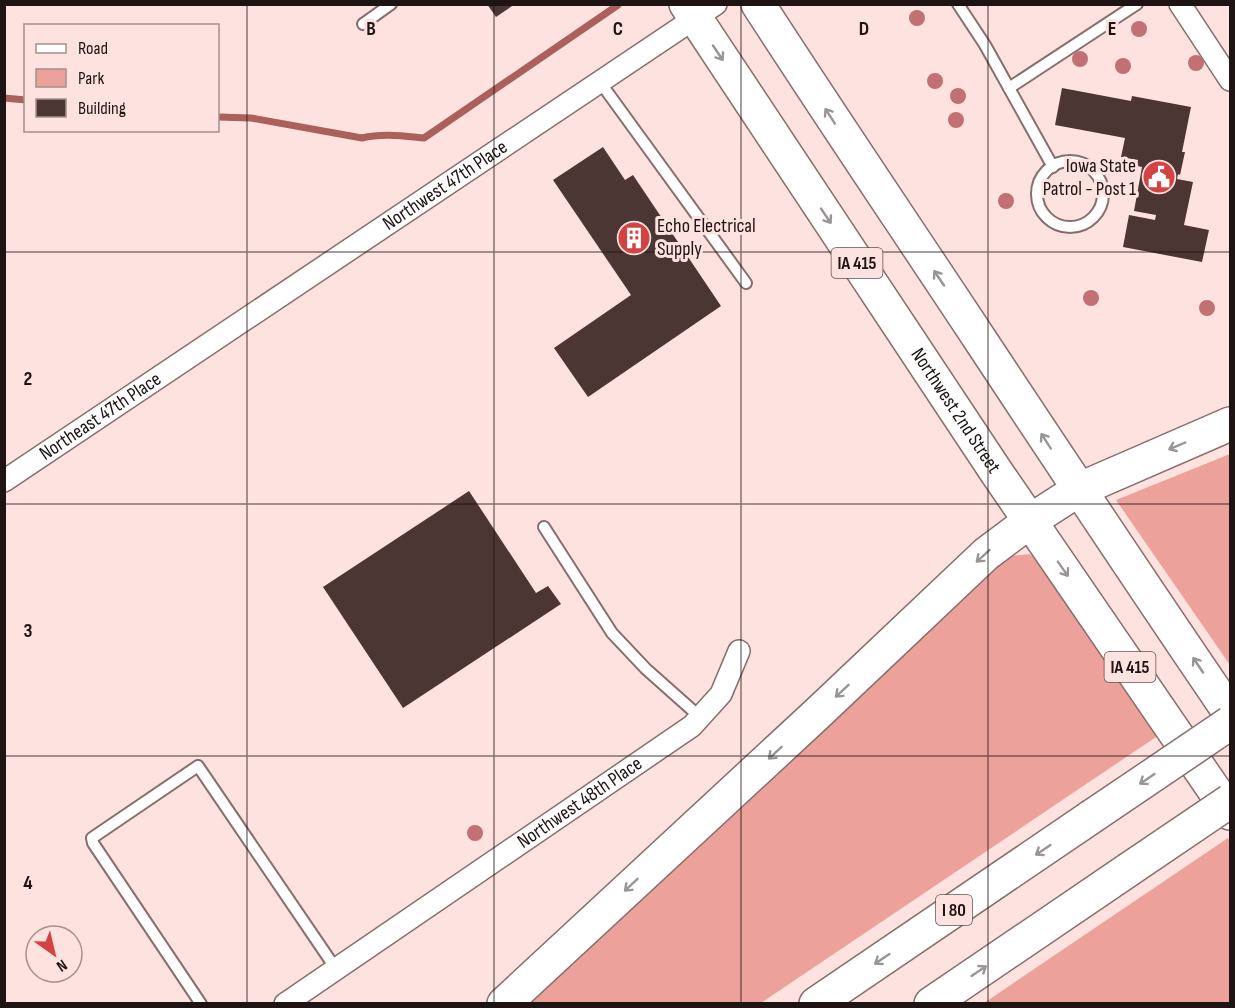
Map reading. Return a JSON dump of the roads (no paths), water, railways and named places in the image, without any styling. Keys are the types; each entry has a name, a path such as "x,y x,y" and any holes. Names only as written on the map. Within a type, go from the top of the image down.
{"main road":[{"name":"IA 415","path":"758,4 1078,490 1230,713"},
{"name":"Northwest 2nd Street","path":"699,9 1030,521 1230,813"},
{"path":"504,1004 986,554 1030,521 1078,490 1230,424"},
{"name":"I 80","path":"816,1004 1230,723"},
{"path":"931,1004 1230,801"}],"street":[{"path":"1180,4 1230,80"},
{"name":"Northwest 47th Place","path":"196,354 600,82 699,9"},
{"name":"Northeast 47th Place","path":"4,481 196,354"},
{"name":"Northwest 48th Place","path":"285,1004 692,726 721,694 739,651"}],"lane":[{"path":"363,24 392,4"},
{"path":"958,4 985,45 1053,166"},
{"path":"1009,88 1137,4"},
{"path":"600,82 746,283"},
{"path":"1077,162 1093,171 1099,179 1103,197 1095,216 1086,223 1075,227 1054,223 1039,206 1037,195 1039,184 1044,174 1053,166 1077,162"},
{"path":"544,527 612,633 646,669 700,717"},
{"path":"201,1004 93,843 92,838 198,766 336,969"}],"waterway":[{"path":"219,117 251,118 362,138 385,135 424,138 618,5"},
{"path":"4,98 24,100"}],"place":[{"name":"Iowa State Patrol - Post 1","path":"1159,177"},
{"name":"Echo Electrical Supply","path":"634,238"}]}
